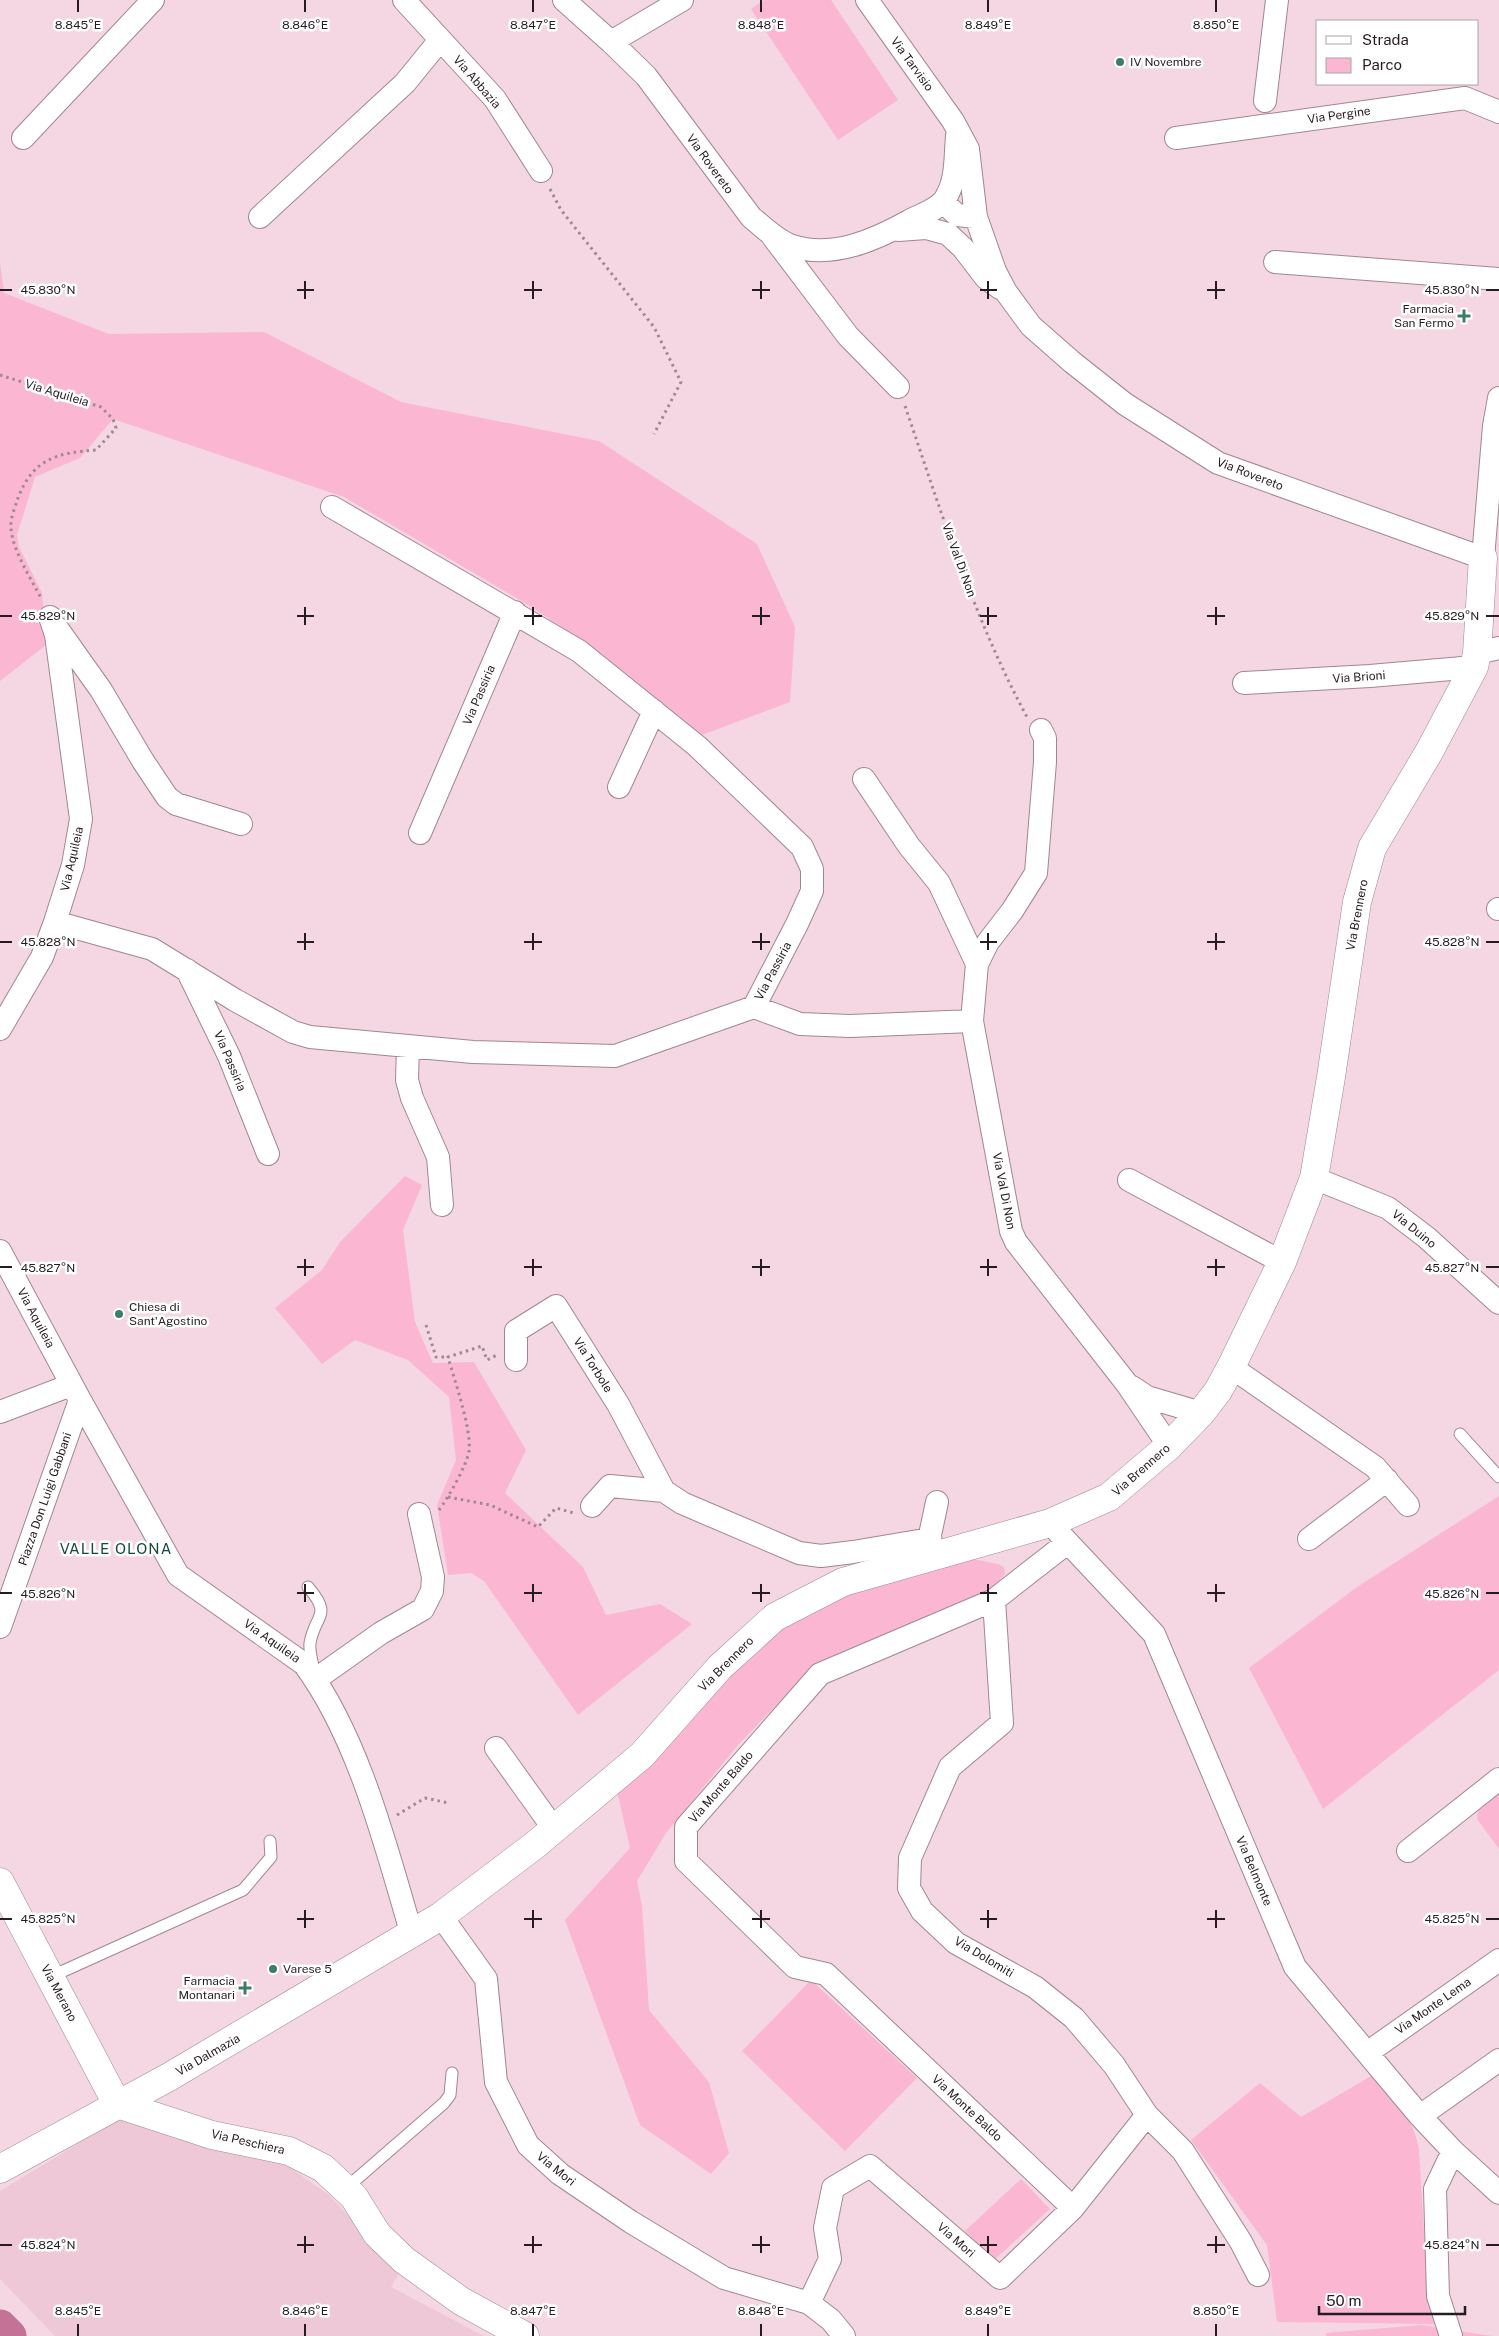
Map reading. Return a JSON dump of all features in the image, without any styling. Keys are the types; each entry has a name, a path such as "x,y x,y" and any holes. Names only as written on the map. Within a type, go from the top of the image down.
{"street":[{"path":"23,138 153,0"},
{"name":"Via Abbazia","path":"404,0 495,100 541,171"},
{"name":"Via Rovereto","path":"564,0 646,76 751,217 769,233 792,246 819,249 844,248 874,240 892,230 926,228 956,217"},
{"path":"611,42 682,0"},
{"name":"Via Tarvisio","path":"866,0 958,129 968,149 956,217"},
{"path":"1265,102 1277,0"},
{"path":"260,217 405,82 440,40"},
{"name":"Via Pergine","path":"1176,138 1465,98 1499,112"},
{"path":"956,217 952,188 958,129"},
{"name":"Via Rovereto","path":"956,217 995,271 1006,292 1031,326 1072,362 1125,404 1218,463 1483,558"},
{"name":"Via Rovereto","path":"956,217 963,248 986,278 1006,292"},
{"path":"769,233 848,336 898,387"},
{"path":"1276,262 1499,278"},
{"path":"1483,558 1494,426 1499,398"},
{"name":"Via Passiria","path":"55,922 152,949 235,1000 293,1032 310,1037 473,1052 616,1056 754,1007 812,891 812,869 802,847 696,746 579,651 332,507"},
{"name":"Via Brennero","path":"412,1934 442,1916 554,1829 642,1755 720,1667 775,1617 843,1582 931,1547 1058,1533 1109,1497 1169,1446 1201,1413 1218,1391 1231,1367 1282,1262 1314,1178 1357,902 1372,848 1483,656 1483,558"},
{"name":"Via Passiria","path":"420,833 515,612"},
{"path":"50,617 101,690 143,762 167,797 176,804 241,824"},
{"name":"Via Aquileia","path":"0,1029 42,957 55,922 72,865 81,819 56,635 50,617"},
{"name":"Via Brioni","path":"1244,683 1370,676 1483,656"},
{"path":"619,786 654,711"},
{"name":"Via Val Di Non","path":"1041,730 1045,738 1039,859 1036,873 1012,911 988,942 977,964 972,1021 1011,1231 1016,1242 1127,1384 1169,1446"},
{"path":"864,779 909,846 939,883 977,964"},
{"name":"Via Passiria","path":"187,970 229,1056 268,1154"},
{"path":"754,1007 800,1024 850,1026 972,1021"},
{"path":"408,1046 407,1080 412,1098 438,1157 442,1206"},
{"name":"Via Duino","path":"1314,1178 1388,1208 1426,1237 1499,1304"},
{"path":"1129,1180 1282,1262"},
{"path":"1388,1208 1406,1213 1428,1224 1464,1256"},
{"name":"Via Aquileia","path":"0,1251 178,1575 304,1664 316,1680 345,1736 377,1816 412,1934"},
{"name":"Via Torbole","path":"516,1353 516,1331 556,1306 618,1404 664,1490 682,1503 800,1553 821,1556 931,1547"},
{"path":"1231,1367 1375,1467 1408,1506"},
{"name":"Via Val Di Non","path":"1127,1384 1147,1397 1201,1413"},
{"path":"0,1412 76,1392"},
{"name":"Piazza Don Luigi Gabbani","path":"0,1627 76,1392"},
{"path":"1309,1539 1387,1480"},
{"path":"592,1506 610,1486 664,1490"},
{"path":"931,1547 937,1502"},
{"path":"316,1680 381,1632 424,1609 432,1590 433,1577 421,1523"},
{"path":"994,1600 1058,1533"},
{"name":"Via Belmonte","path":"1058,1533 1154,1634 1295,1967 1420,2116 1453,2152 1499,2193"},
{"name":"Via Dolomiti","path":"994,1600 1002,1723 950,1767 910,1858 909,1888 922,1911 956,1943 1035,1987 1074,2018 1114,2064 1147,2115 1183,2150 1241,2242 1258,2275"},
{"name":"Via Monte Baldo","path":"994,1600 820,1674 686,1827 686,1861 795,1967 826,1974 1072,2208"},
{"path":"496,1748 554,1829"},
{"path":"1408,1851 1499,1779"},
{"name":"Via Merano","path":"0,1882 117,2104"},
{"name":"Via Mori","path":"442,1916 486,1979 496,2082 528,2145 560,2174 631,2222 724,2278 809,2303 831,2320 844,2336"},
{"name":"Via Dalmazia","path":"0,2169 169,2077 412,1934"},
{"name":"Via Monte Lema","path":"1367,2053 1499,1960"},
{"path":"1420,2116 1499,2060"},
{"name":"Via Peschiera","path":"117,2104 212,2135 289,2150 323,2168 354,2197 377,2234 404,2260 461,2301 525,2336"},
{"name":"Via Mori","path":"809,2303 830,2259 825,2228 833,2188 870,2166 1000,2278 1072,2208 1147,2115"},
{"path":"1451,2336 1438,2296 1435,2189 1453,2152"}],"lane":[{"path":"1460,1434 1499,1477"},
{"path":"308,1587 319,1599 322,1610 312,1634 309,1649 316,1680"},
{"path":"50,1977 243,1890 271,1857 270,1841"},
{"path":"345,2189 444,2103 450,2096 452,2073"}],"path":[{"path":"541,171 561,210 654,327 681,382 654,434"},
{"name":"Via Aquileia","path":"0,375 101,407 113,419 116,428 96,450 75,452 40,464 26,479 16,505 11,528 18,552 50,617"},
{"name":"Via Val Di Non","path":"898,387 982,622 1012,690 1027,717 1036,722 1041,730"},
{"path":"426,1325 436,1357 448,1357 482,1346 487,1360 516,1353"},
{"path":"421,1523 448,1497 469,1451 465,1418 448,1357"},
{"path":"448,1497 490,1505 538,1527 556,1508 582,1516 592,1506"},
{"path":"408,1808 425,1798 449,1803"}],"shaded area":[{"path":"119,2119 288,2166 329,2195 400,2272 391,2287 484,2336 55,2336 0,2279 0,2191"}],"green space":[{"path":"764,0 831,0 898,100 838,140 751,9"},
{"path":"0,263 4,293 109,334 264,332 401,402 599,441 757,544 795,627 790,702 699,736 622,670 532,607 344,497 113,419 80,458 35,477 17,535 19,547 42,593 46,645 0,681"},
{"path":"405,1176 422,1185 403,1230 415,1322 433,1363 474,1362 526,1450 505,1493 583,1567 606,1615 660,1604 692,1624 578,1715 484,1581 471,1573 448,1575 437,1505 456,1460 449,1397 408,1360 355,1340 322,1364 275,1308 322,1270 340,1242"},
{"path":"1499,1496 1499,1670 1323,1809 1249,1668 1357,1587"},
{"path":"973,1559 998,1564 1004,1567 1005,1574 986,1595 814,1666 738,1745 666,1833 637,1881 642,1906 649,2010 709,2082 729,2153 711,2174 640,2125 565,1920 630,1848 617,1791 723,1676 780,1628 849,1591"},
{"path":"1499,1794 1499,1849 1477,1819 1478,1811"},
{"path":"811,1980 917,2078 845,2151 742,2051"},
{"path":"1373,2075 1402,2108 1416,2137 1419,2149 1428,2300 1436,2324 1277,2322 1267,2245 1191,2140 1260,2083 1301,2117"},
{"path":"1021,2179 1050,2209 994,2260 965,2231"},
{"path":"1421,2325 1492,2336 1326,2336 1326,2333"}],"waterway":[{"path":"0,2327 9,2336"}],"place":[{"name":"IV Novembre","path":"1120,62"},
{"name":"Farmacia San Fermo","path":"1464,316"},
{"name":"Chiesa di Sant'Agostino","path":"119,1314"},
{"name":"Varese 5","path":"273,1969"},
{"name":"Farmacia Montanari","path":"245,1988"}],"district":[{"name":"VALLE OLONA","path":"116,1549"}]}
